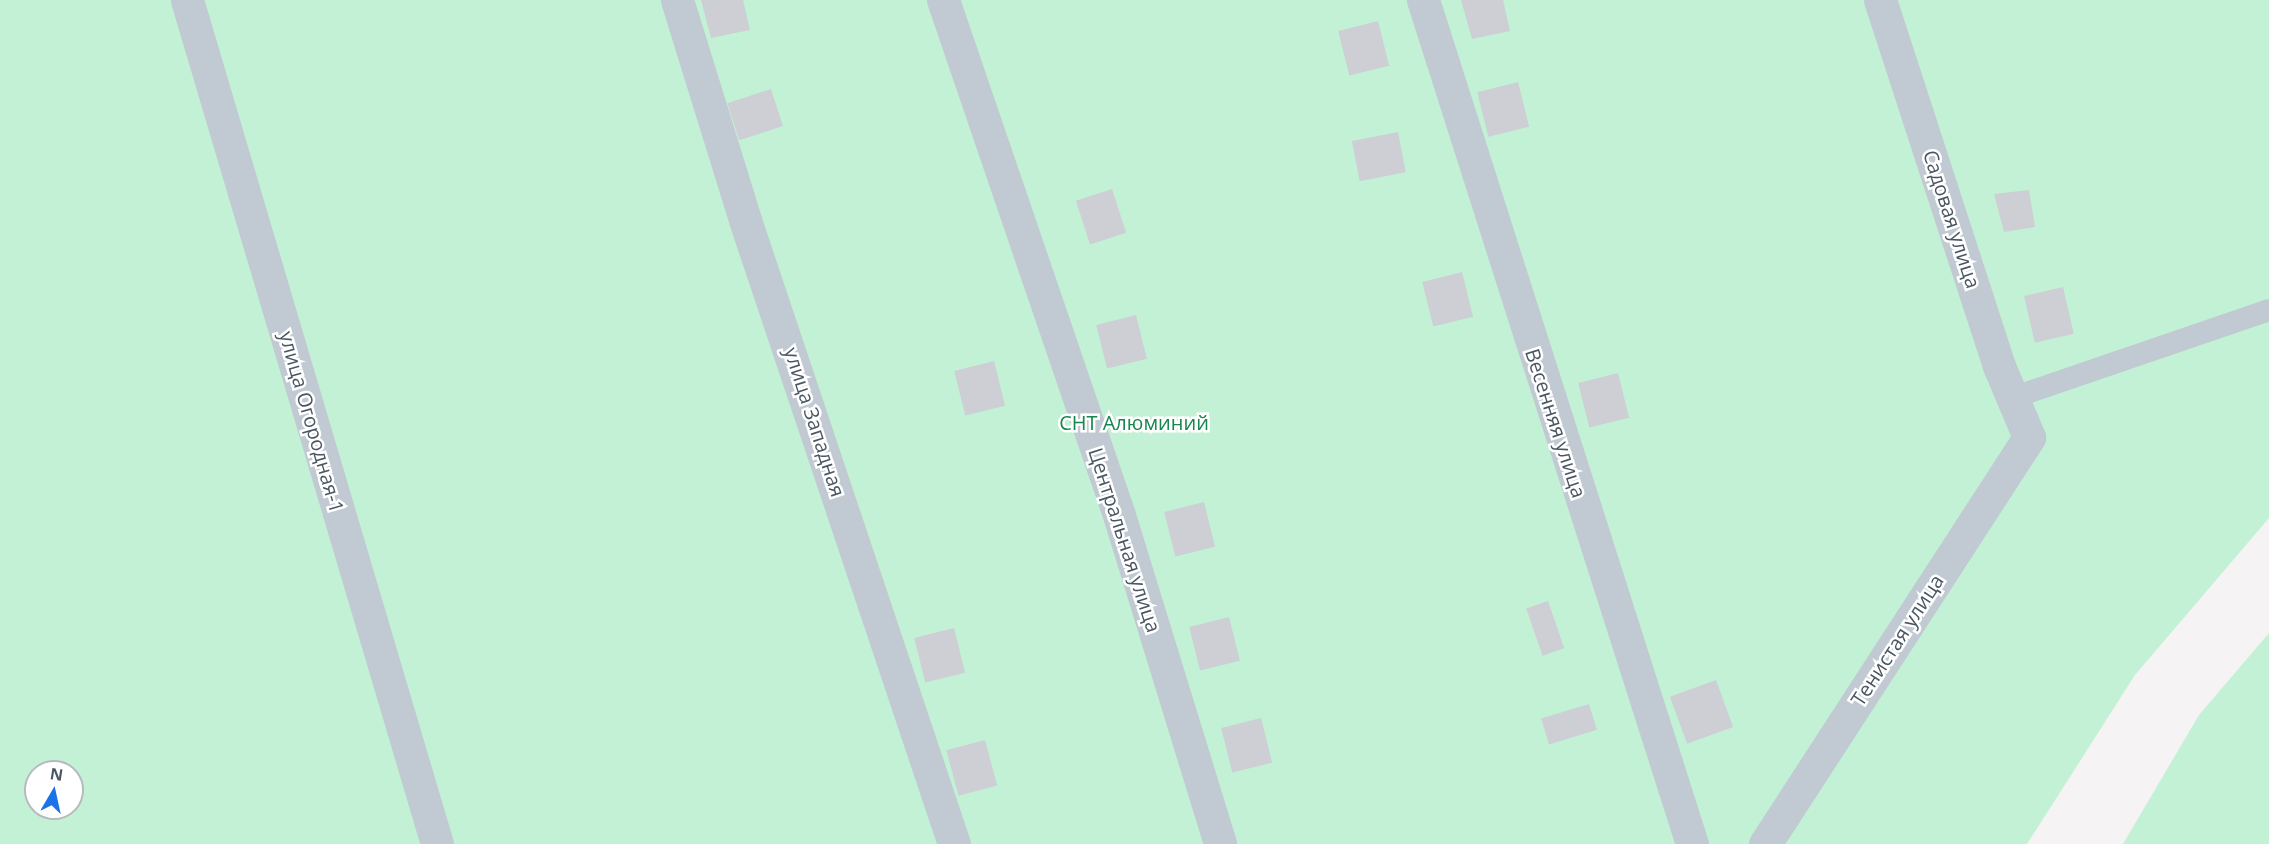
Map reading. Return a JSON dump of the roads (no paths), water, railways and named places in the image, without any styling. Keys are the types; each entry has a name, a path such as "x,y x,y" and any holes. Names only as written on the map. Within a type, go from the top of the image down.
{"street":[{"name":"улица Огородная-1","path":"187,0 437,844"},
{"name":"улица Западная","path":"677,0 745,220 954,844"},
{"name":"Центральная улица","path":"943,0 1119,515 1220,844"},
{"name":"Весенняя улица","path":"1424,0 1692,844"},
{"name":"Садовая улица","path":"1880,0 1999,366 2016,397 2029,436"},
{"name":"Тенистая улица","path":"1765,844 2029,436"}],"lane":[{"path":"2016,397 2269,310"}],"park label":[{"name":"СНТ Алюминий","path":"1134,422"}]}
